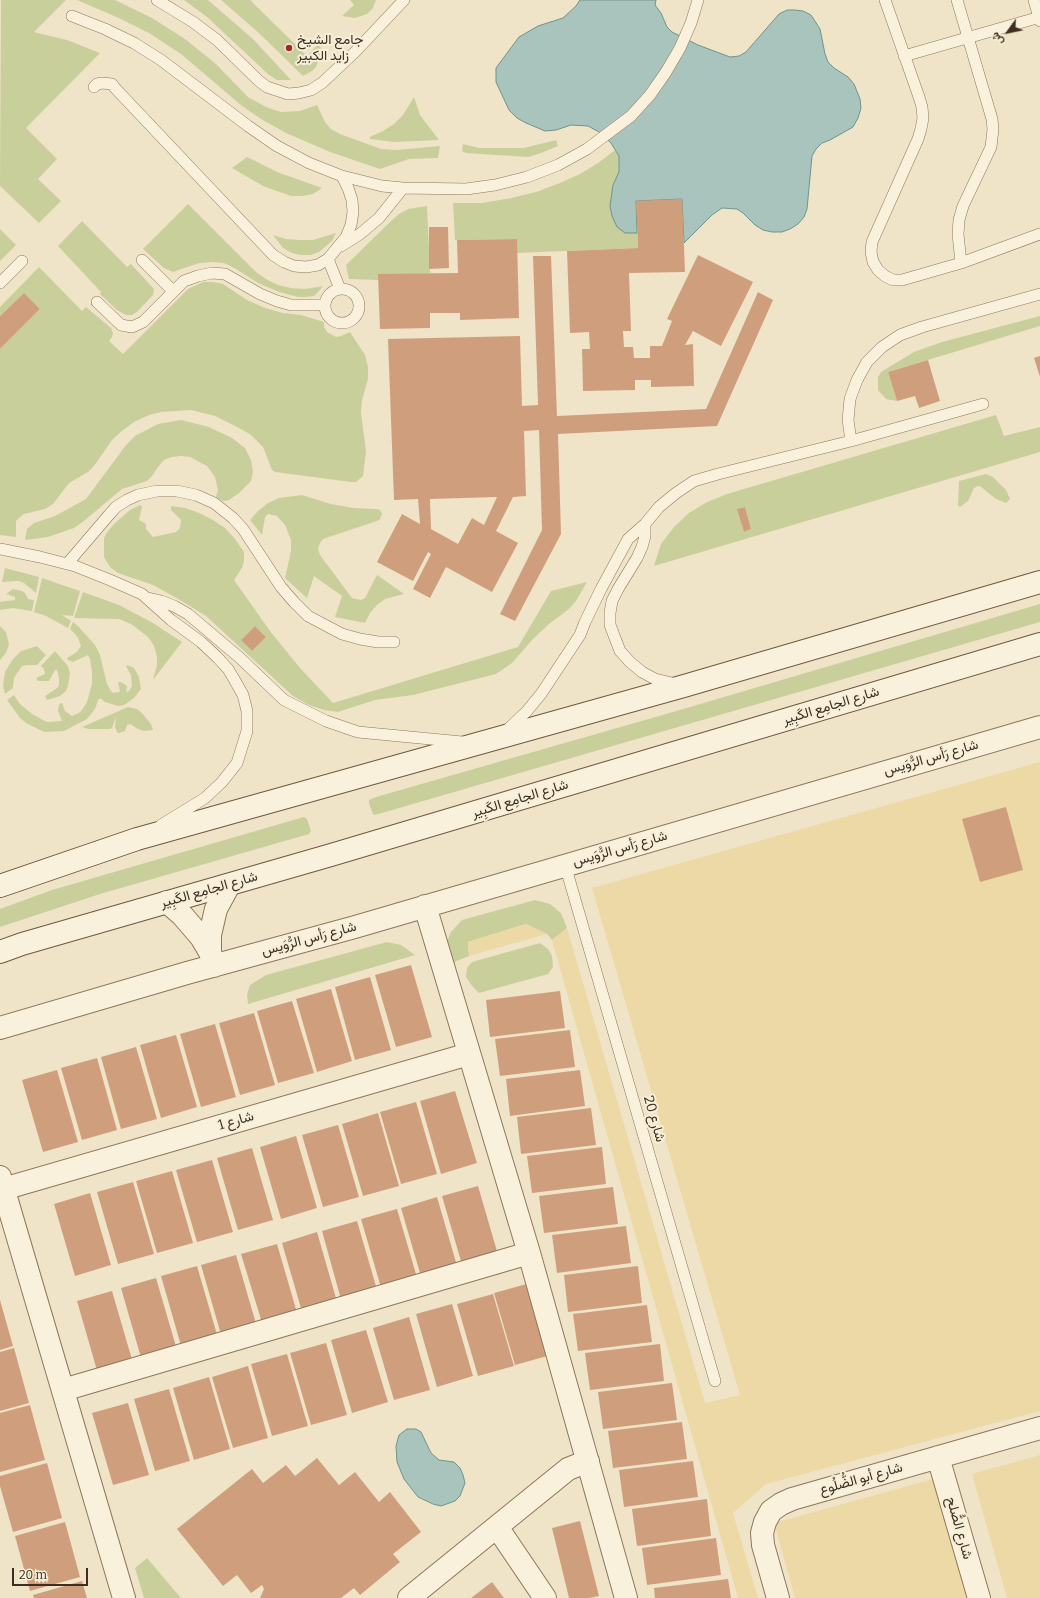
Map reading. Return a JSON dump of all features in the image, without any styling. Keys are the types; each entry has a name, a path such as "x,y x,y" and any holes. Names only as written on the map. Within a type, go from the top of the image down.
{"street":[{"path":"0,886 137,839 488,742 1040,582"},
{"name":"شارع الجامِع الكَبِير","path":"0,952 22,944 229,885 1040,644"},
{"name":"شارع رَأس الرُّوَيس","path":"0,1028 212,959 355,927 1040,727"},
{"path":"212,959 210,935 216,909 229,885"},
{"path":"167,902 182,914 192,925 212,959"},
{"path":"425,906 529,1253 626,1598"},
{"name":"شارع 1","path":"2,1183 469,1054"},
{"path":"2,1183 124,1598"},
{"path":"63,1390 529,1253"},
{"name":"شارع أبو الضُّلُوع","path":"778,1598 763,1545 762,1533 765,1522 771,1511 781,1504 792,1499 1040,1428"},
{"name":"شارع الصُّلح","path":"938,1457 979,1598"},
{"path":"409,1598 568,1469 588,1462"},
{"path":"498,1527 545,1598"}],"lane":[{"path":"158,0 194,22 217,40 258,81 267,87 288,94 299,94 311,90 322,83 355,52 404,0"},
{"path":"72,16 105,29 134,43 161,60 277,146 309,163 342,176 382,186 403,188 466,189 495,185 527,177 558,165 587,149 632,116 650,95 680,48 691,23 698,0"},
{"path":"885,0 922,107 922,129 872,242 871,252 873,262 878,270 893,280 902,280 961,263 1040,234"},
{"path":"957,0 992,119 993,129 990,148 963,206 959,220 958,249 961,263"},
{"path":"904,56 1040,18 1034,0"},
{"path":"94,87 102,82 112,84 273,255 294,266 306,268 318,265 328,259 346,237 351,225 353,212 352,200 342,176"},
{"path":"339,247 360,234 380,218 403,188"},
{"path":"328,259 340,289"},
{"path":"142,260 174,291"},
{"path":"0,283 22,261"},
{"path":"97,302 121,325 132,328 143,322 184,281 212,273 225,274 260,294 291,305 325,305"},
{"path":"340,289 347,290 357,298 359,305 358,312 354,318 348,322 341,322 335,321 329,317 326,312 325,305 329,294 334,290 340,289"},
{"path":"851,441 848,420 856,380 867,362 882,348 900,335 922,327 1038,294"},
{"path":"0,549 67,564 110,580 148,598 174,606 188,614 240,658 284,700 326,721 358,732 488,742 512,726 541,694 580,635 584,622 628,539 645,524 659,507 676,493 694,481 718,474 851,441 984,404"},
{"path":"67,564 116,507 127,500 138,495 157,491 177,491 196,495 214,503 233,518 243,529 281,587 308,616 342,634 378,642 394,642"},
{"path":"645,524 645,536 642,547 612,601 610,625 620,651 642,672 655,679 684,686"},
{"path":"137,839 205,798 222,782 237,763 247,731 247,711 243,695 228,669 206,647 170,620 148,598"},
{"name":"شارع 20","path":"565,865 715,1381"}],"green space":[{"path":"1,0 66,0 34,32 67,40 100,53 26,128 57,159 38,179 61,201 39,223 0,186"},
{"path":"77,0 115,0 152,18 185,39 216,64 248,97 266,107 281,112 300,111 317,105 325,122 331,129 340,134 381,149 397,150 440,146 438,158 409,159 380,169 330,152 286,133 242,106 181,54 149,33"},
{"path":"184,0 208,0 253,39 291,80 277,80 269,75 207,17"},
{"path":"221,0 250,0 307,56 320,42 321,54 316,67 303,76 260,34"},
{"path":"350,0 376,0 373,8 367,14 355,18 342,16 354,5"},
{"path":"414,97 420,115 439,140 394,142 370,139 370,137 394,124 403,115"},
{"path":"556,140 558,146 528,157 466,153 462,151 463,144 479,148 524,148"},
{"path":"615,150 619,156 619,173 613,184 632,233 637,233 638,248 517,253 517,239 455,240 453,203 482,203 536,192 580,174"},
{"path":"247,157 277,172 322,188 313,194 291,196 263,186 232,168"},
{"path":"188,204 256,272 266,279 278,285 291,288 305,289 323,286 314,296 298,297 279,292 258,283 224,263 199,263 173,272 164,268 143,249"},
{"path":"427,206 430,273 379,280 349,279 346,265 391,221 408,209"},
{"path":"82,221 127,267 131,264 154,289 153,295 137,312 132,315 126,315 117,310 100,294 101,292 58,246"},
{"path":"0,229 16,245 0,261"},
{"path":"336,233 332,241 319,252 311,255 292,253 283,248 273,235 286,239 313,240"},
{"path":"39,267 82,311 86,307 111,328 113,333 109,341 123,354 188,289 203,282 223,284 247,300 265,308 283,313 301,315 324,322 324,327 327,332 336,337 350,332 365,355 368,367 368,379 362,400 361,413 366,451 363,476 356,482 351,482 275,472 272,470 263,447 251,435 241,429 215,416 191,410 161,412 149,415 134,422 122,431 112,440 94,466 88,472 69,483 53,504 45,509 24,514 20,517 16,521 16,537 0,535 0,349 40,309 24,293 0,316 0,307"},
{"path":"1040,316 1040,326 888,372 897,401 886,399 878,390 878,377 881,372 914,352 942,342"},
{"path":"996,415 1004,436 1040,427 1040,452 654,566 661,544 674,527 689,513 707,502 727,494","holes":["745,507 751,529 744,532 738,509"]},
{"path":"181,420 209,427 232,438 245,448 251,460 253,472 251,481 239,493 229,500 223,501 219,499 216,497 218,490 215,477 207,466 190,457 172,457 164,460 147,481 122,489 74,528 48,537 25,540 27,529 34,523 55,516 86,499 126,445 135,436 158,424"},
{"path":"986,474 993,477 1006,490 1010,499 1006,503 996,499 978,486 974,488 968,501 960,507 958,505 959,481"},
{"path":"302,495 331,504 353,508 376,509 380,510 382,514 380,519 377,521 323,539 318,549 320,555 352,598 361,600 365,598 377,575 404,594 385,599 370,613 365,623 335,617 342,596 314,576 307,598 285,578 291,551 291,540 285,525 277,516 268,514 265,517 262,535 250,520 268,503 279,498"},
{"path":"140,505 142,507 139,520 146,524 146,529 153,537 176,532 180,528 181,520 171,510 171,506 185,508 199,513 225,528 244,552 242,568 234,580 270,631 300,668 333,703 518,647 551,591 587,582 576,601 569,609 549,624 533,639 512,663 496,674 413,695 375,700 338,712 324,710 309,705 293,696 206,616 153,585 118,573 110,567 104,557 104,538 114,524 130,510","holes":["255,626 266,637 252,651 241,640"]},
{"path":"5,568 39,577 36,593 24,583 19,581 2,582"},
{"path":"42,578 80,591 73,616 62,615 71,621 68,628 46,616 34,612"},
{"path":"13,589 22,591 28,599 34,600 32,611 13,608 0,610 0,602 15,600 15,597 6,594"},
{"path":"83,592 119,605 153,623 182,642 153,680 157,665 157,657 154,646 148,637 131,624 119,619 74,618"},
{"path":"1040,604 1040,622 375,815 373,814 369,804 369,800 376,797 673,712"},
{"path":"73,622 95,645 100,655 107,684 113,693 120,691 118,682 121,682 127,686 126,692 129,691 132,686 131,675 126,666 127,665 134,668 139,677 141,689 134,698 124,705 118,706 105,702 100,698 95,709 87,719 64,731 44,732 26,723 20,718 7,700 14,695 20,704 32,714 47,722 62,721 58,711 61,703 65,711 72,716 82,710 87,702 92,684 92,672 88,655 73,662 67,658 77,652 81,646 77,636 70,629"},
{"path":"0,626 6,632 9,644 6,653 0,660"},
{"path":"37,646 46,655 37,665 22,666 14,678 13,688 5,694 3,686 5,672 13,659 21,651"},
{"path":"55,651 68,666 70,674 66,691 60,696 47,700 45,696 59,685 57,670 55,670 49,681 38,681 36,678 45,674 44,669 41,666"},
{"path":"128,707 137,709 142,713 153,729 144,731 130,724 127,725 125,731 119,733 115,727 116,717 112,728 110,729 88,729 82,727"},
{"path":"304,817 307,819 311,831 309,834 100,894 0,927 0,909 52,890"},
{"path":"535,900 550,904 561,913 567,928 552,940 547,934 526,924 468,942 469,956 452,963 446,943 451,932 462,920"},
{"path":"387,942 401,945 415,955 248,1004 247,995 250,985 266,975"},
{"path":"540,943 548,949 552,956 553,967 548,974 479,993 466,977 467,968 472,962"},
{"path":"147,1558 181,1598 144,1598 135,1568"}],"sand":[{"path":"1040,762 1040,1411 766,1484 733,1513 758,1598 738,1598 552,940 567,928 705,1403 740,1395 592,888"},
{"path":"526,924 547,934 469,956 468,942"},
{"path":"1040,1455 1040,1598 1007,1598 972,1474"},
{"path":"933,1479 967,1598 795,1598 774,1523"}],"water":[{"path":"580,0 656,0 655,5 661,13 667,27 672,32 698,45 730,57 739,56 746,52 779,14 787,10 795,10 803,11 811,15 820,29 828,62 848,77 854,84 860,99 861,108 853,127 822,143 812,156 807,209 804,217 798,224 782,232 772,232 763,230 755,225 737,209 722,208 712,215 684,243 682,199 636,201 637,233 625,233 617,227 612,216 610,206 613,185 619,172 619,156 611,143 599,132 588,126 571,125 556,130 545,131 526,123 517,118 509,110 496,82 496,68 519,37 538,26 563,18 576,6"},
{"path":"407,1429 416,1429 421,1432 431,1453 439,1460 454,1462 460,1468 465,1483 460,1496 455,1501 441,1506 433,1504 418,1497 404,1479 397,1462 396,1446 399,1435"}],"building":[{"path":"682,199 685,272 629,273 631,331 623,331 624,347 633,347 634,358 650,358 650,346 662,346 672,321 667,319 698,255 753,282 721,346 693,331 685,345 693,344 694,386 651,387 651,380 635,380 635,390 583,391 582,349 590,349 589,332 570,333 567,251 638,248 636,201"},
{"path":"429,227 448,227 449,268 429,269"},
{"path":"517,239 519,318 460,320 460,313 430,313 430,328 380,329 378,274 458,273 457,240"},
{"path":"533,256 551,256 557,416 706,409 758,292 773,300 717,426 558,434 561,534 515,621 500,614 542,530 539,430 524,431 526,496 513,497 496,531 518,543 492,592 446,567 430,598 413,589 431,554 428,552 413,581 377,562 402,514 420,524 418,499 394,500 388,339 520,336 522,406 538,405","holes":["497,497 484,525 472,518 458,544 431,529 430,499"]},
{"path":"24,293 40,309 0,349 0,316"},
{"path":"1040,356 1040,377 1034,358"},
{"path":"928,360 940,401 919,408 915,396 897,401 888,372"},
{"path":"745,507 751,529 744,532 737,509"},
{"path":"255,626 266,637 252,651 241,640"},
{"path":"1006,807 1023,870 980,882 962,819"},
{"path":"411,965 432,1037 396,1047 375,975"},
{"path":"370,977 391,1050 355,1060 335,987"},
{"path":"331,989 352,1061 317,1072 296,999"},
{"path":"560,991 565,1028 490,1037 486,1000"},
{"path":"292,1001 314,1073 278,1083 257,1011"},
{"path":"254,1013 275,1085 240,1095 219,1023"},
{"path":"215,1024 236,1097 201,1107 180,1034"},
{"path":"570,1030 575,1067 500,1076 495,1039"},
{"path":"176,1035 197,1107 161,1118 140,1045"},
{"path":"136,1047 157,1119 121,1129 101,1057"},
{"path":"97,1058 117,1130 82,1140 61,1068"},
{"path":"57,1070 78,1142 43,1152 22,1080"},
{"path":"580,1070 585,1106 510,1116 506,1079"},
{"path":"455,1091 477,1163 441,1174 420,1101"},
{"path":"416,1102 437,1174 401,1184 380,1112"},
{"path":"591,1108 596,1145 521,1154 517,1117"},
{"path":"378,1113 399,1186 363,1196 342,1124"},
{"path":"338,1125 359,1197 323,1207 302,1135"},
{"path":"296,1136 317,1208 281,1219 260,1147"},
{"path":"602,1147 606,1184 532,1193 527,1156"},
{"path":"252,1148 273,1220 238,1230 217,1158"},
{"path":"212,1160 233,1232 197,1242 176,1170"},
{"path":"172,1171 193,1243 157,1253 136,1181"},
{"path":"133,1182 154,1254 118,1264 97,1192"},
{"path":"478,1186 499,1258 463,1268 442,1196"},
{"path":"613,1187 618,1224 544,1233 539,1196"},
{"path":"90,1193 111,1265 75,1276 54,1204"},
{"path":"437,1197 458,1269 422,1280 401,1208"},
{"path":"397,1209 418,1281 382,1291 361,1219"},
{"path":"357,1221 378,1293 342,1303 322,1231"},
{"path":"626,1226 631,1263 557,1273 552,1235"},
{"path":"317,1232 338,1305 303,1315 282,1243"},
{"path":"277,1244 298,1316 263,1326 241,1254"},
{"path":"236,1255 257,1327 222,1338 201,1265"},
{"path":"197,1266 218,1338 182,1349 161,1276"},
{"path":"638,1266 642,1303 568,1312 564,1275"},
{"path":"156,1278 177,1350 142,1361 121,1288"},
{"path":"530,1283 551,1355 515,1365 494,1293"},
{"path":"112,1291 133,1363 98,1374 77,1301"},
{"path":"493,1294 514,1366 478,1376 457,1304"},
{"path":"0,1300 13,1346 0,1350"},
{"path":"452,1304 473,1376 437,1387 416,1314"},
{"path":"647,1305 652,1342 578,1351 573,1314"},
{"path":"409,1317 430,1390 394,1400 373,1328"},
{"path":"366,1330 388,1402 352,1413 331,1340"},
{"path":"326,1343 347,1415 311,1425 290,1353"},
{"path":"660,1344 664,1381 590,1390 585,1353"},
{"path":"14,1348 29,1403 0,1411 0,1352"},
{"path":"287,1354 308,1426 272,1436 251,1364"},
{"path":"248,1366 268,1438 233,1448 212,1377"},
{"path":"209,1377 230,1449 194,1460 173,1388"},
{"path":"672,1383 677,1420 603,1429 598,1392"},
{"path":"169,1389 190,1461 155,1471 134,1399"},
{"path":"128,1403 149,1475 113,1485 92,1413"},
{"path":"30,1405 45,1460 0,1472 0,1413"},
{"path":"682,1422 687,1459 613,1468 608,1431"},
{"path":"317,1458 339,1485 355,1472 379,1502 390,1492 421,1532 393,1554 400,1562 360,1595 354,1588 341,1598 260,1598 264,1589 262,1585 251,1593 237,1575 223,1586 177,1529 252,1469 263,1483 286,1465 295,1476"},
{"path":"693,1461 698,1497 624,1507 619,1470"},
{"path":"47,1463 62,1518 13,1532 0,1486 0,1476"},
{"path":"707,1499 711,1536 637,1546 632,1509"},
{"path":"580,1521 599,1596 589,1598 569,1598 552,1528"},
{"path":"65,1522 80,1577 30,1591 15,1536"},
{"path":"716,1538 721,1575 647,1585 642,1548"},
{"path":"728,1579 731,1598 655,1598 654,1588"},
{"path":"82,1581 87,1598 34,1598 33,1595"},
{"path":"492,1582 504,1598 471,1598"}],"place":[{"name":"جامع الشيخ زايد الكبير","path":"289,48"}]}
